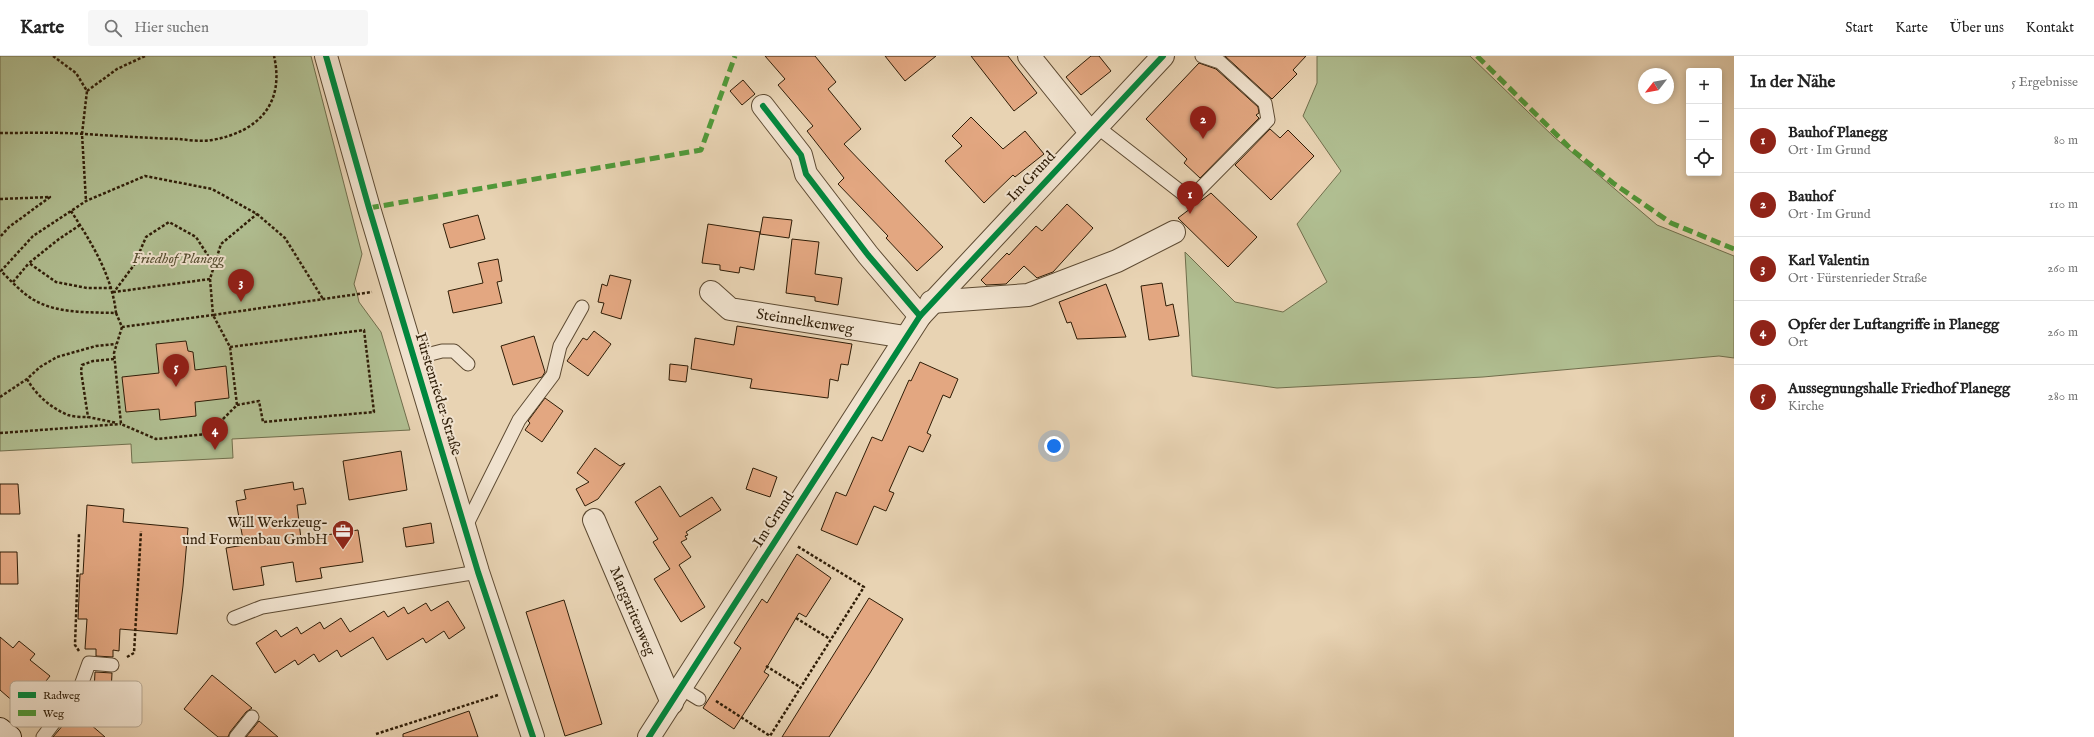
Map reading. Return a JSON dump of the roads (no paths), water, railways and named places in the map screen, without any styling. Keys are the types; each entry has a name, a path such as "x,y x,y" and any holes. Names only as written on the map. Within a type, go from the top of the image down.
{"street":[{"name":"Fürstenrieder Straße","path":"326,56 369,208 478,572 533,737"},
{"path":"1029,56 1093,129"},
{"name":"Im Grund","path":"649,737 684,693 779,535 905,337 926,309 1163,56"},
{"path":"763,106 801,155 806,174 868,255 926,309 1028,295 1117,261 1174,232"},
{"name":"Steinnelkenweg","path":"711,292 730,309 905,337"},
{"name":"Margaritenweg","path":"594,520 684,693"},
{"path":"0,729 9,737"}],"lane":[{"path":"1093,129 1190,199 1268,120 1265,103 1220,62 1202,56"},
{"path":"465,528 519,420 553,375 560,346 582,307"},
{"path":"415,358 442,351 454,351 468,364"},
{"path":"234,618 262,607 478,572"},
{"path":"83,681 89,663 112,665"},
{"path":"236,737 252,717"},
{"path":"43,737 51,727"}],"place":[{"name":"Bauhof","path":"1203,139"},
{"name":"Bauhof Planegg","path":"1190,214"},
{"name":"Karl Valentin","path":"241,302"},
{"name":"Aussegnungshalle Friedhof Planegg","path":"176,387"},
{"name":"Opfer der Luftangriffe in Planegg","path":"215,450"},
{"name":"Will Werkzeug- und Formenbau GmbH","path":"343,550"}],"park label":[{"name":"Friedhof Planegg","path":"178,258"}]}
